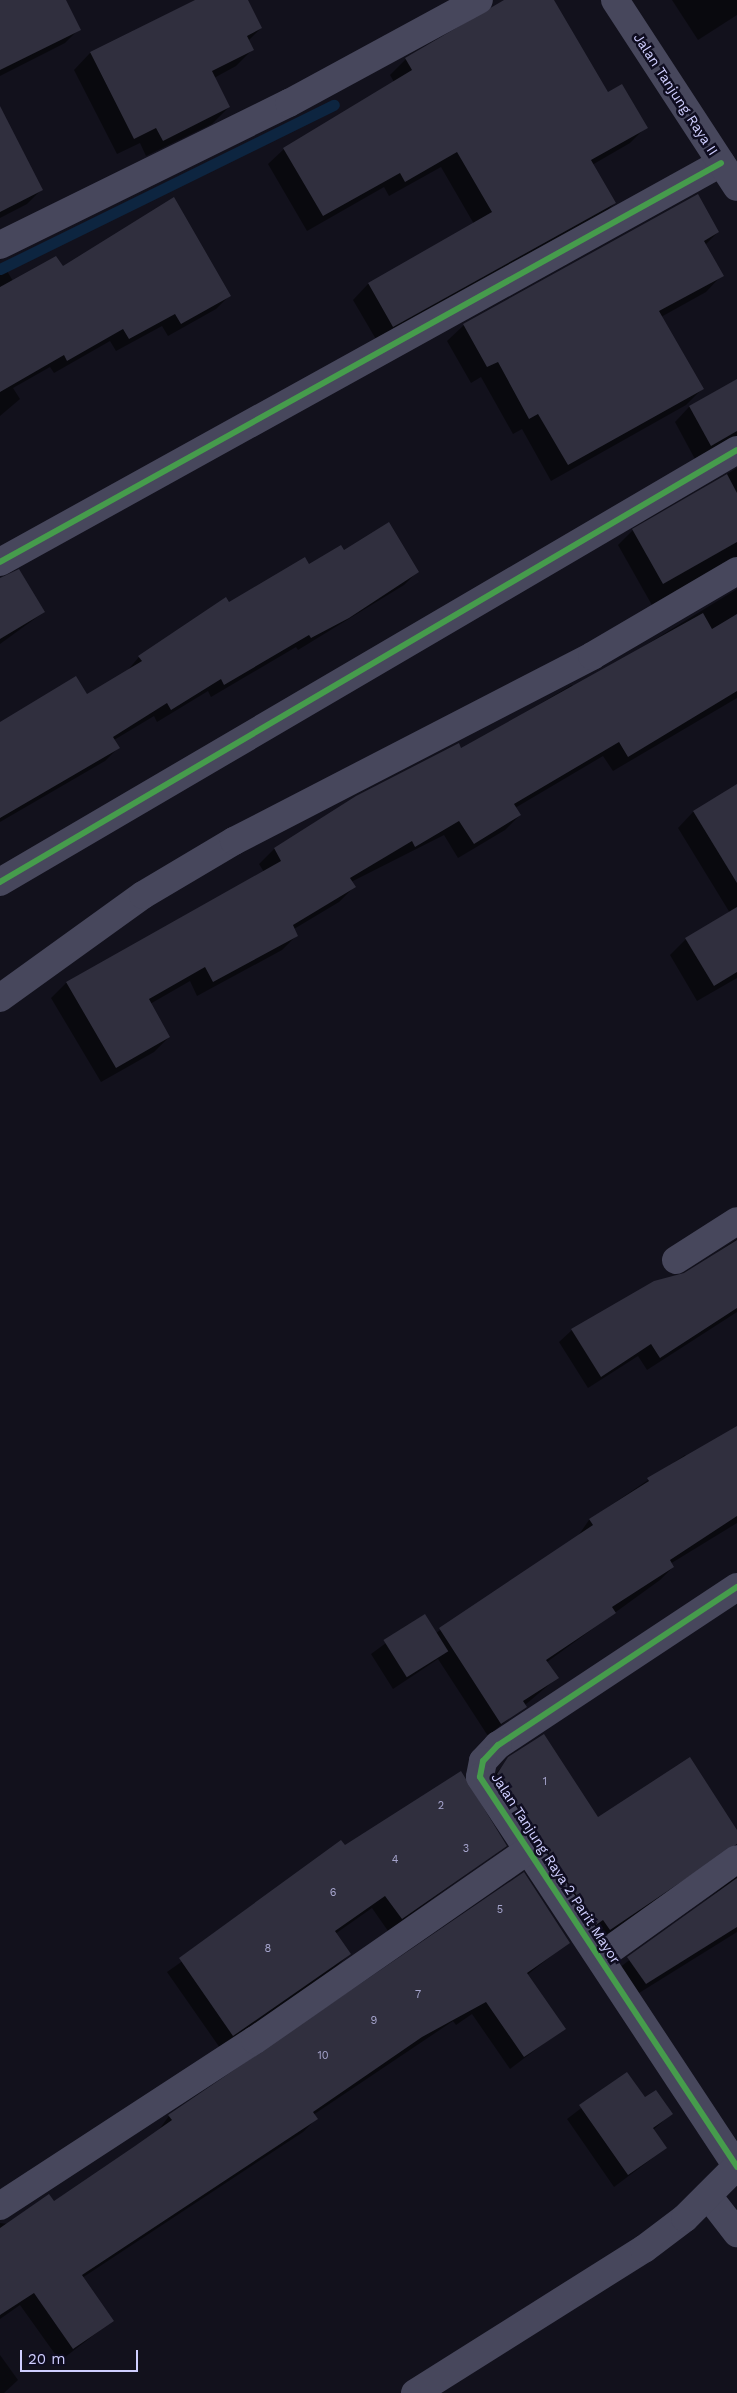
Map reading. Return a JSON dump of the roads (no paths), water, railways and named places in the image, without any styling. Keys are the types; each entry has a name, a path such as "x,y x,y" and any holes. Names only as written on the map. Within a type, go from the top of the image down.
{"street":[{"path":"0,245 289,103 479,0"},
{"name":"Jalan Tanjung Raya II","path":"615,0 737,187"},
{"path":"0,562 721,163"},
{"path":"0,882 737,450"},
{"path":"0,998 143,895 234,841 592,656 737,571"},
{"path":"676,1260 737,1221"},
{"name":"Jalan Tanjung Raya 2 Parit Mayor","path":"736,2168 600,1957 527,1851 480,1777 483,1761 498,1745 737,1587"},
{"path":"0,2206 255,2040 527,1851"},
{"name":"Jalan Tanjung Raya 2 Parit Mayor","path":"600,1957 737,1859"},
{"path":"415,2393 644,2249 709,2197 736,2168"},
{"path":"709,2197 737,2232"}],"waterway":[{"path":"0,269 334,105"}]}
